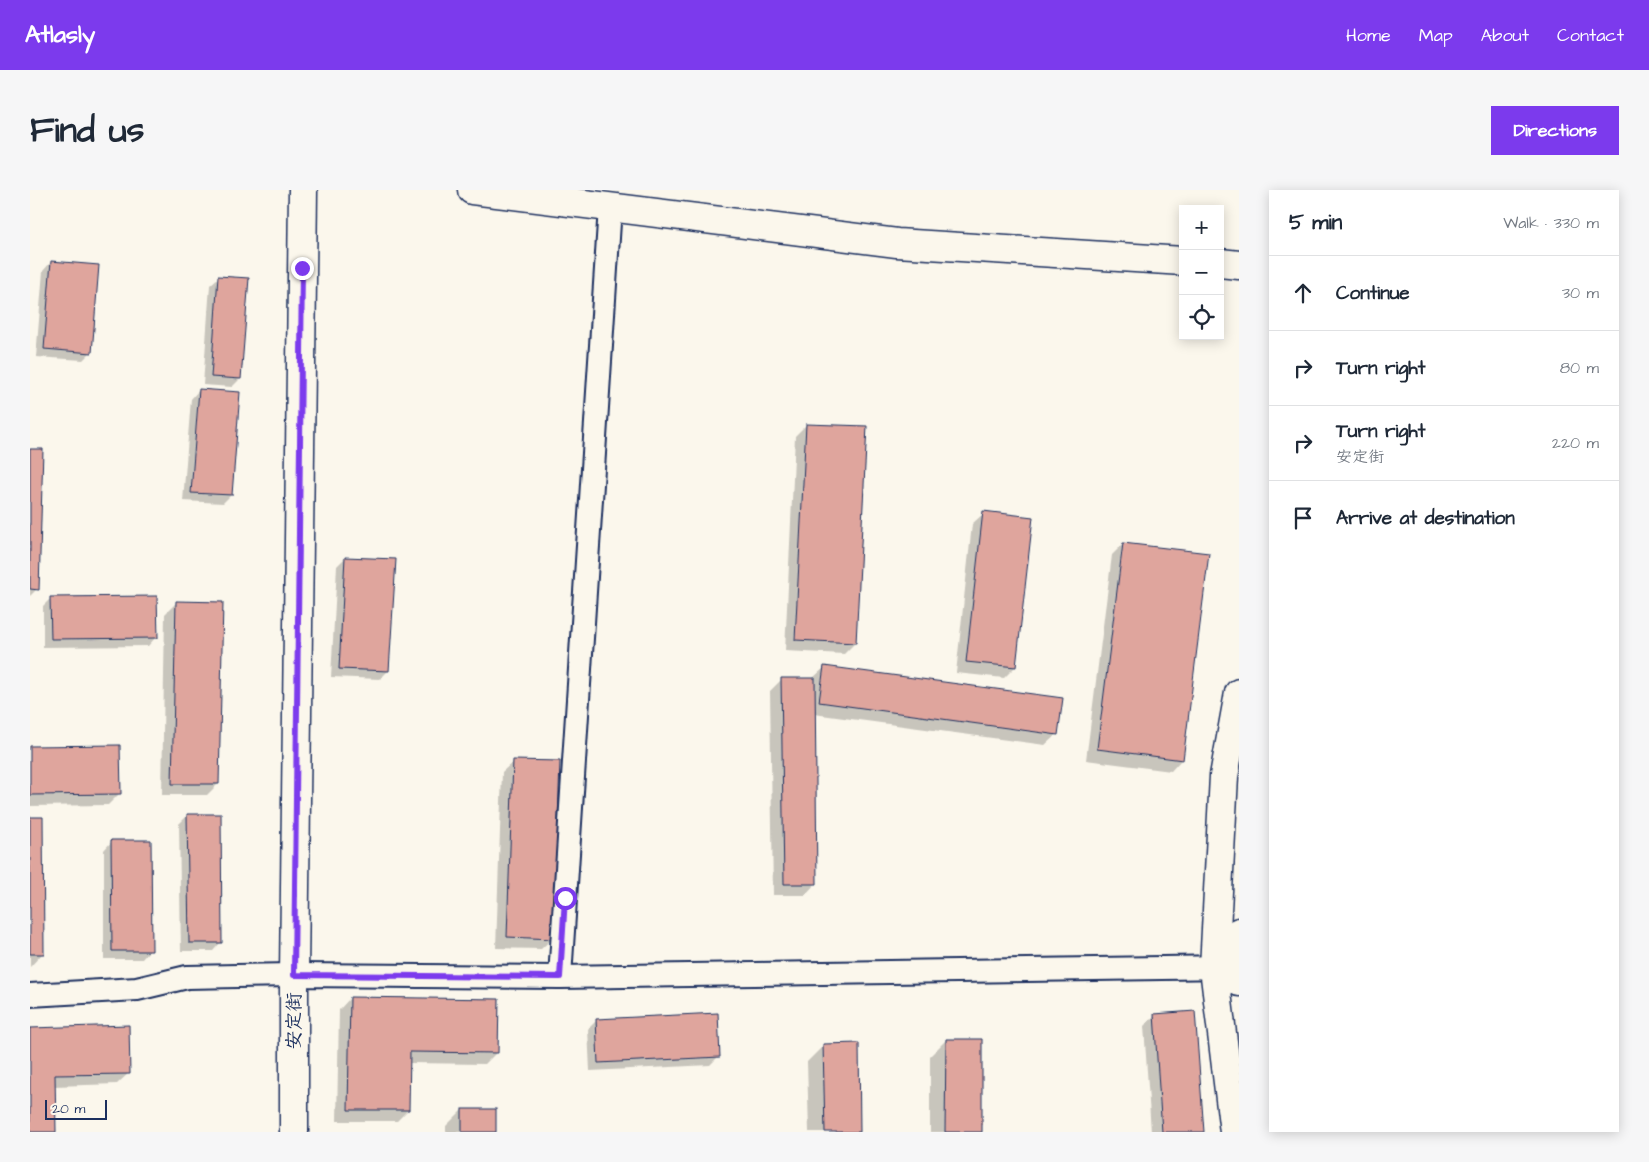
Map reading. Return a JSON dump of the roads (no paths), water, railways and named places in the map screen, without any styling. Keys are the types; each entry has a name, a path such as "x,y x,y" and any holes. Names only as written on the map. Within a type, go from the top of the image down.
{"street":[{"name":"安定街","path":"294,1132 294,975 304,190"},
{"path":"472,190 897,243 1179,261"},
{"path":"560,977 610,207"},
{"path":"1224,263 1239,264"},
{"path":"1234,1132 1232,971 1224,776 1239,693"},
{"path":"1232,971 1239,932"},
{"path":"30,995 137,989 187,977 294,975 560,977 1232,971"}]}
